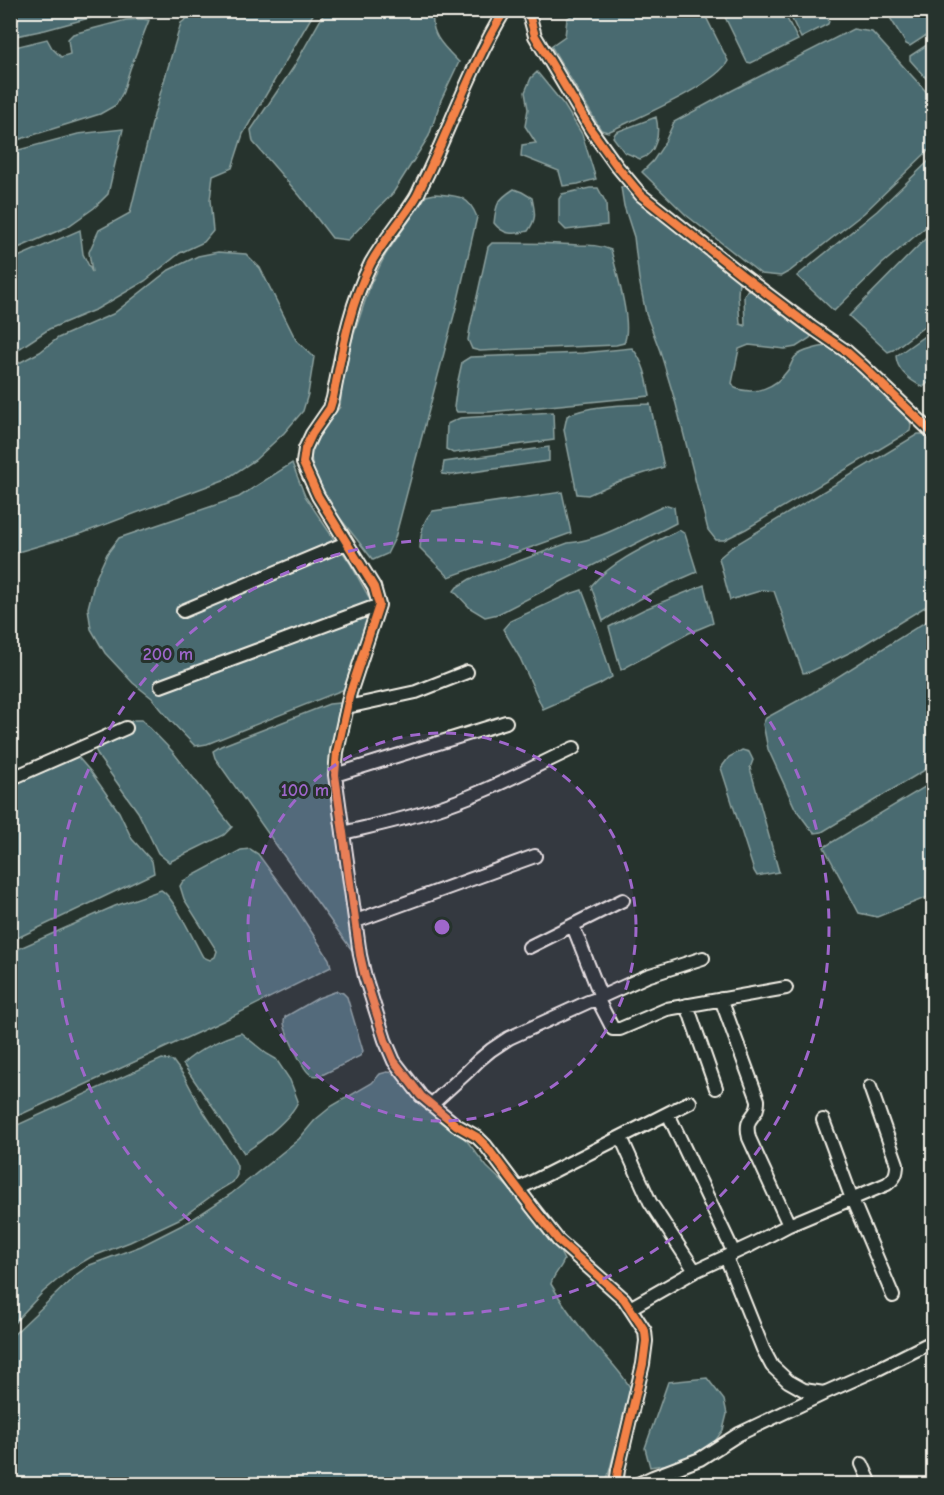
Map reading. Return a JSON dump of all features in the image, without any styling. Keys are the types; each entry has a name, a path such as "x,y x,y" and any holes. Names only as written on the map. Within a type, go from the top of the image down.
{"street":[{"path":"502,15 467,81 444,138 415,198 370,266 352,310 330,408 312,434 305,449 303,463 318,496 374,587 378,605 350,693 337,752 335,774 365,977 385,1040 401,1072 431,1105 456,1125 477,1137 486,1146 558,1240 624,1299 645,1331 644,1364 616,1485"},
{"path":"529,15 535,36 591,130 641,195 742,275 846,351 933,434"},
{"path":"183,611 346,543"},
{"path":"161,686 378,605"},
{"path":"347,707 416,692 466,672"},
{"path":"335,774 506,722"},
{"path":"10,779 126,728"},
{"path":"343,833 437,809 574,748"},
{"path":"356,921 535,856"},
{"path":"529,946 622,900"},
{"path":"573,926 599,1002 613,1029 620,1029 667,1009 786,988"},
{"path":"431,1105 479,1060 509,1038 647,976 703,958"},
{"path":"721,999 758,1100 758,1107 748,1120 746,1129 748,1138 789,1225"},
{"path":"687,1005 716,1088"},
{"path":"630,1308 695,1271 789,1225 894,1179 897,1174 897,1164 870,1088"},
{"path":"518,1189 690,1102"},
{"path":"671,1120 730,1255 762,1348 772,1366 788,1381 804,1390 824,1393"},
{"path":"822,1120 893,1296"},
{"path":"624,1144 650,1202 695,1271"},
{"path":"638,1485 700,1459 739,1434 933,1341"},
{"path":"862,1464 871,1485"}],"water":[{"path":"11,10 115,11 11,37"},
{"path":"229,10 315,11 243,134 232,168 213,176 210,200 213,231 204,242 180,253 145,281 97,309 49,329 11,354 11,260 80,230 83,254 92,272 89,252 99,230 130,213 154,115 181,23 189,17"},
{"path":"326,10 434,11 435,33 459,62 441,100 429,136 393,193 348,240 332,238 300,196 253,142 251,130 293,68"},
{"path":"578,11 703,11 728,61 692,91 608,132 601,130 551,46 565,36 567,19"},
{"path":"722,11 783,11 798,40 751,63 747,62"},
{"path":"788,11 824,11 829,21 828,24 801,38"},
{"path":"886,11 933,11 933,31 910,46 906,44"},
{"path":"126,20 149,20 123,92 116,105 100,114 11,142 11,48 47,39 61,57 70,54 68,39 73,34"},
{"path":"853,29 872,32 933,99 933,146 864,213 790,271 781,276 761,274 686,215 642,172 663,146 674,122"},
{"path":"933,41 933,86 910,60 910,56"},
{"path":"537,72 564,105 582,134 596,179 563,186 559,171 521,156 522,145 536,143 525,126 528,109 525,92 531,78"},
{"path":"656,117 658,130 654,148 640,159 624,152 613,137 616,132"},
{"path":"123,129 108,194 94,208 67,227 11,251 11,152 78,134"},
{"path":"933,157 933,221 882,264 834,311 797,276 877,211"},
{"path":"621,187 636,193 739,280 740,324 745,326 744,296 748,289 801,321 813,333 810,338 796,347 785,349 749,345 739,349 732,383 735,388 750,391 771,385 783,376 798,355 811,349 830,346 871,380 909,417 910,431 746,529 724,540 716,540 708,530 676,404 646,314 634,237 624,206"},
{"path":"598,188 606,203 607,225 566,230 559,223 559,199 562,194"},
{"path":"514,189 532,198 534,215 528,231 505,232 494,223 498,203"},
{"path":"435,194 455,196 465,200 477,217 457,304 395,538 387,554 373,560 333,509 313,470 310,449 319,432 340,407 350,346 371,283 386,254 426,196"},
{"path":"933,231 933,320 888,352 849,316"},
{"path":"492,243 590,245 611,250 625,311 624,343 480,351 472,349 468,340 470,328 488,247"},
{"path":"218,252 246,254 260,268 296,340 314,357 303,411 284,433 255,460 226,479 83,533 11,554 11,367 40,352 58,338 113,314 169,270 198,256"},
{"path":"933,330 933,379 923,387 909,379 902,371 896,356"},
{"path":"632,348 642,364 650,396 489,412 457,412 454,407 462,362 470,357 583,353"},
{"path":"650,404 664,467 617,482 588,495 577,494 564,430 567,416 596,408"},
{"path":"553,412 554,440 453,453 446,449 447,424 460,418"},
{"path":"918,434 927,434 933,440 933,602 853,651 810,672 803,673 774,591 763,590 730,600 719,558 732,547"},
{"path":"549,447 549,461 452,475 442,474 444,462"},
{"path":"292,463 305,496 350,563 372,603 364,634 345,689 207,744 195,746 152,698 133,683 105,653 91,629 88,608 95,580 107,554 119,538 239,497"},
{"path":"562,492 571,533 449,577 420,548 424,523 433,511"},
{"path":"667,505 674,507 676,523 498,614 485,617 470,608 454,591 470,579 568,543 594,538"},
{"path":"679,530 685,534 697,572 649,594 603,621 591,586 620,561"},
{"path":"704,585 713,623 689,633 621,670 609,627 645,609"},
{"path":"582,590 612,677 543,709 520,658 503,629 510,621"},
{"path":"933,617 933,765 822,832 815,833 795,808 768,749 763,724 766,718 812,693"},
{"path":"329,704 343,705 336,737 354,953 215,758 213,751"},
{"path":"134,720 142,720 173,752 232,827 224,835 169,862 158,853 138,812 100,759 91,741"},
{"path":"742,750 749,752 753,760 750,768 779,872 757,876 754,871 721,768 729,757"},
{"path":"69,755 77,756 91,772 119,812 132,839 152,861 154,873 11,941 11,780"},
{"path":"933,782 933,895 877,917 859,913 824,847"},
{"path":"250,849 258,854 285,891 329,959 331,967 225,1020 11,1119 11,952 115,906 161,890 172,901 203,957 210,960 215,957 217,951 184,899 180,886 183,881 241,850"},
{"path":"337,991 347,997 363,1051 360,1056 324,1074 313,1076 307,1071 294,1050 285,1026 285,1017 318,998"},
{"path":"241,1033 276,1059 290,1080 298,1101 295,1108 282,1122 244,1153 183,1064 210,1045"},
{"path":"162,1059 173,1061 184,1076 200,1106 233,1157 237,1166 237,1175 233,1182 181,1218 91,1257 69,1270 43,1292 11,1326 11,1128"},
{"path":"396,1073 467,1141 487,1167 516,1195 558,1248 564,1260 551,1284 579,1325 631,1389 608,1476 603,1483 11,1484 11,1337 77,1274 90,1265 141,1246 190,1221 231,1194 299,1139 315,1120 332,1106 372,1083 380,1074"},
{"path":"707,1378 724,1400 727,1414 723,1430 713,1444 676,1463 650,1467 645,1448 668,1382"}],"cycle path":[{"path":"505,10 472,72 418,194 376,255 363,279 347,329 330,408 312,434 305,449 303,463 318,496 374,587 379,605 350,693 337,752 335,775 365,977 394,1061 421,1096 486,1146 558,1240 624,1299 645,1331 643,1364 616,1484"},
{"path":"528,10 535,36 591,130 641,195 742,275 846,351 934,434"}]}
